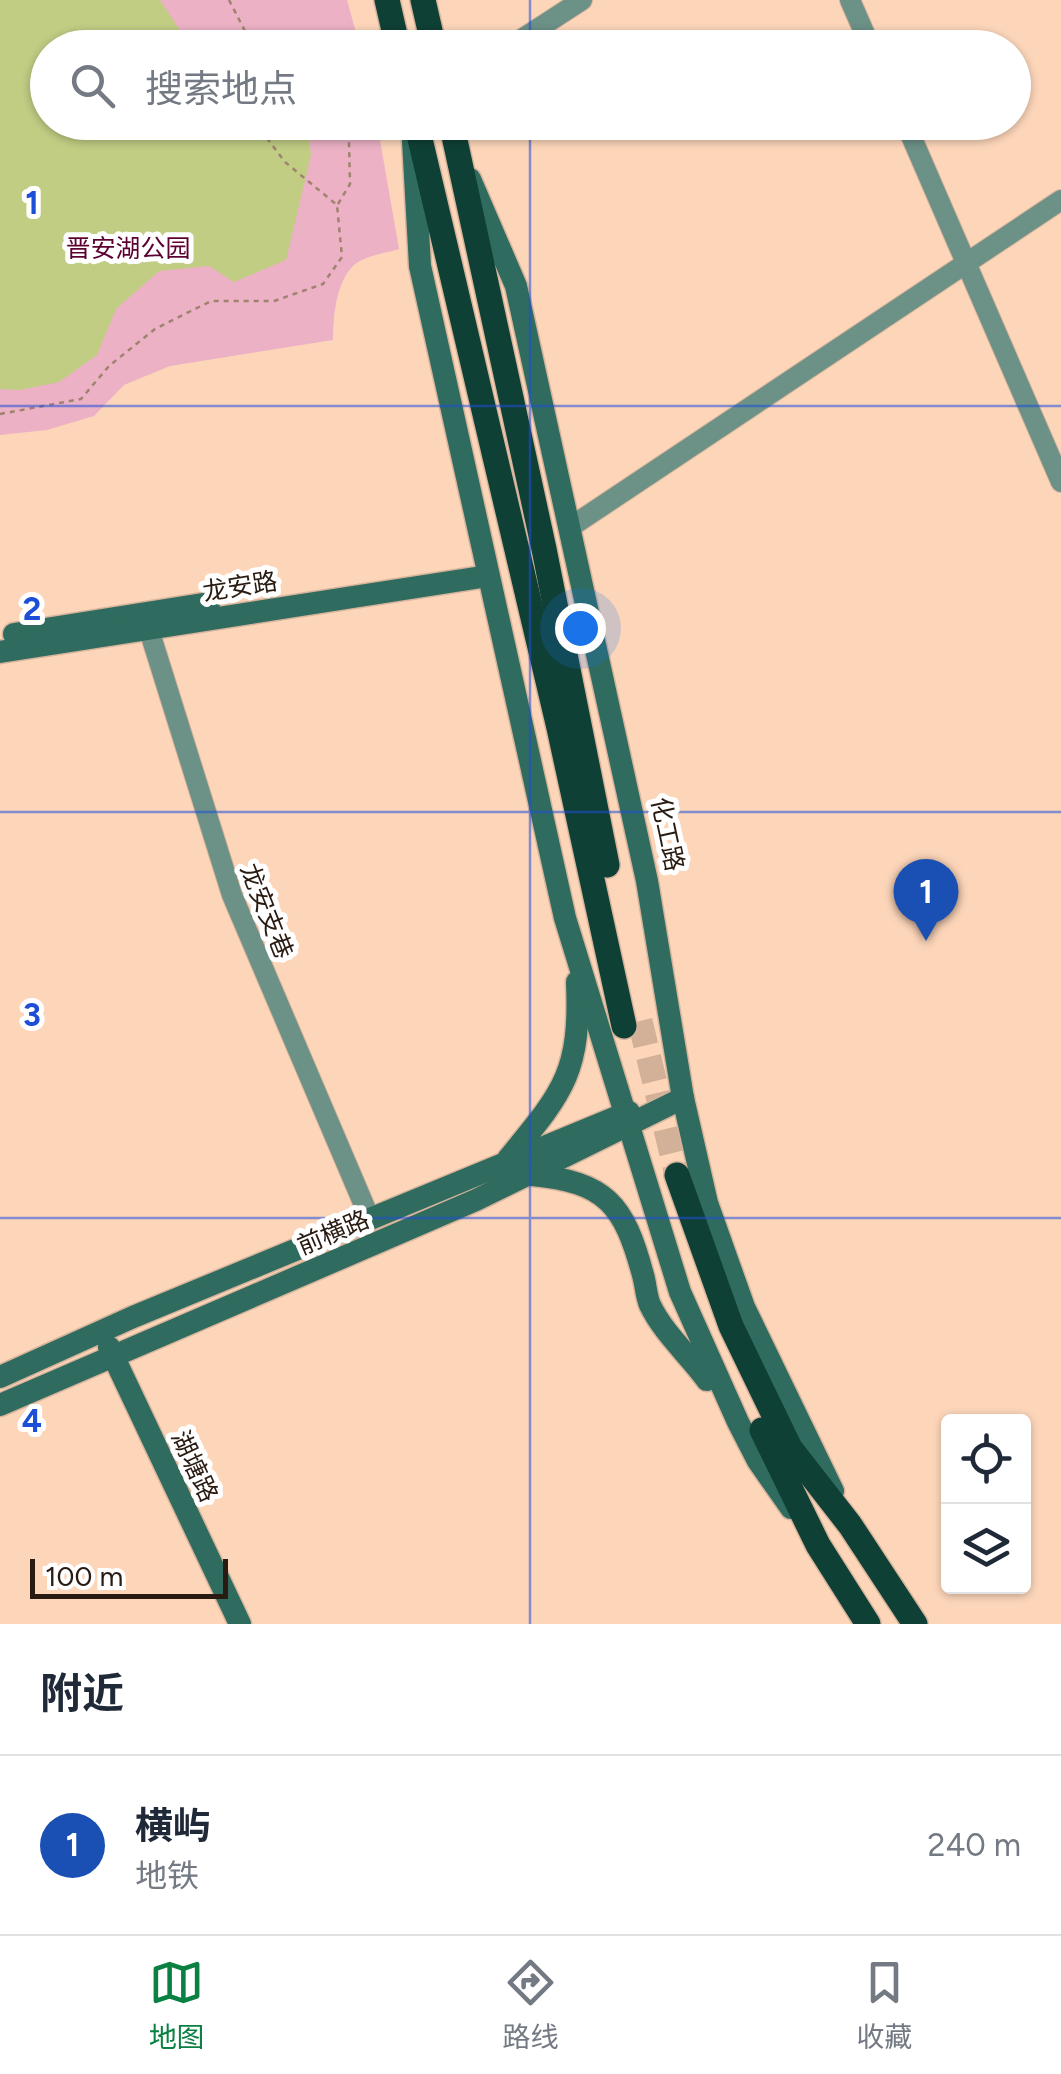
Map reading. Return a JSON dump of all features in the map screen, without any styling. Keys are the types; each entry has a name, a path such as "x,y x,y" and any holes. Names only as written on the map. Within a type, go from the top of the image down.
{"highway":[{"path":"387,0 394,30"},
{"path":"423,0 430,30"},
{"name":"化工路","path":"418,140 632,1024 544,549 455,140"},
{"path":"660,1176 716,1334 818,1545 868,1624"},
{"name":"化工路","path":"660,1176 790,1448 850,1525 914,1624"}],"main road":[{"path":"415,140 420,266 554,874 576,954 627,1120 660,1176 680,1292 758,1461 818,1545"},
{"name":"化工路","path":"456,140 516,286 647,880 682,1092 707,1203 744,1308 850,1525"},
{"name":"龙安路","path":"0,636 145,620 486,569"},
{"name":"龙安路","path":"0,652 145,620"},
{"path":"504,1164 546,1112 571,1068 578,1018 576,954"},
{"name":"前横路","path":"0,1406 532,1174 682,1092"},
{"name":"前横路","path":"0,1377 504,1164 627,1120"},
{"path":"532,1174 566,1178 609,1199 623,1220 649,1303 665,1330 738,1422"},
{"path":"642,1272 660,1176"},
{"name":"湖塘路","path":"95,1334 224,1624"},
{"name":"湖塘路","path":"106,1360 240,1624"}],"street":[{"path":"536,30 582,0"},
{"path":"850,0 864,30"},
{"path":"913,140 1061,482"},
{"path":"569,528 1061,200"},
{"name":"龙安支巷","path":"145,620 232,895 370,1219"}],"path":[{"path":"229,0 244,30"},
{"path":"268,140 285,162 337,205"},
{"path":"0,414 81,399 110,366 155,329 211,301 274,301 323,284 342,257 337,205 350,184 350,140"}],"green space":[{"name":"晋安湖公园","path":"0,0 347,0 355,30 30,30 30,140 380,140 399,249 363,259 348,272 337,300 333,340 170,366 124,385 94,416 47,430 0,435"}],"shaded area":[{"path":"0,0 160,0 180,30 30,30 30,140 309,140 311,155 286,260 234,282 209,266 159,271 116,309 97,355 59,382 20,390 0,389"}],"tunnel":[{"path":"640,1021 677,1175"}],"place":[{"name":"横屿","path":"926,941"}]}
